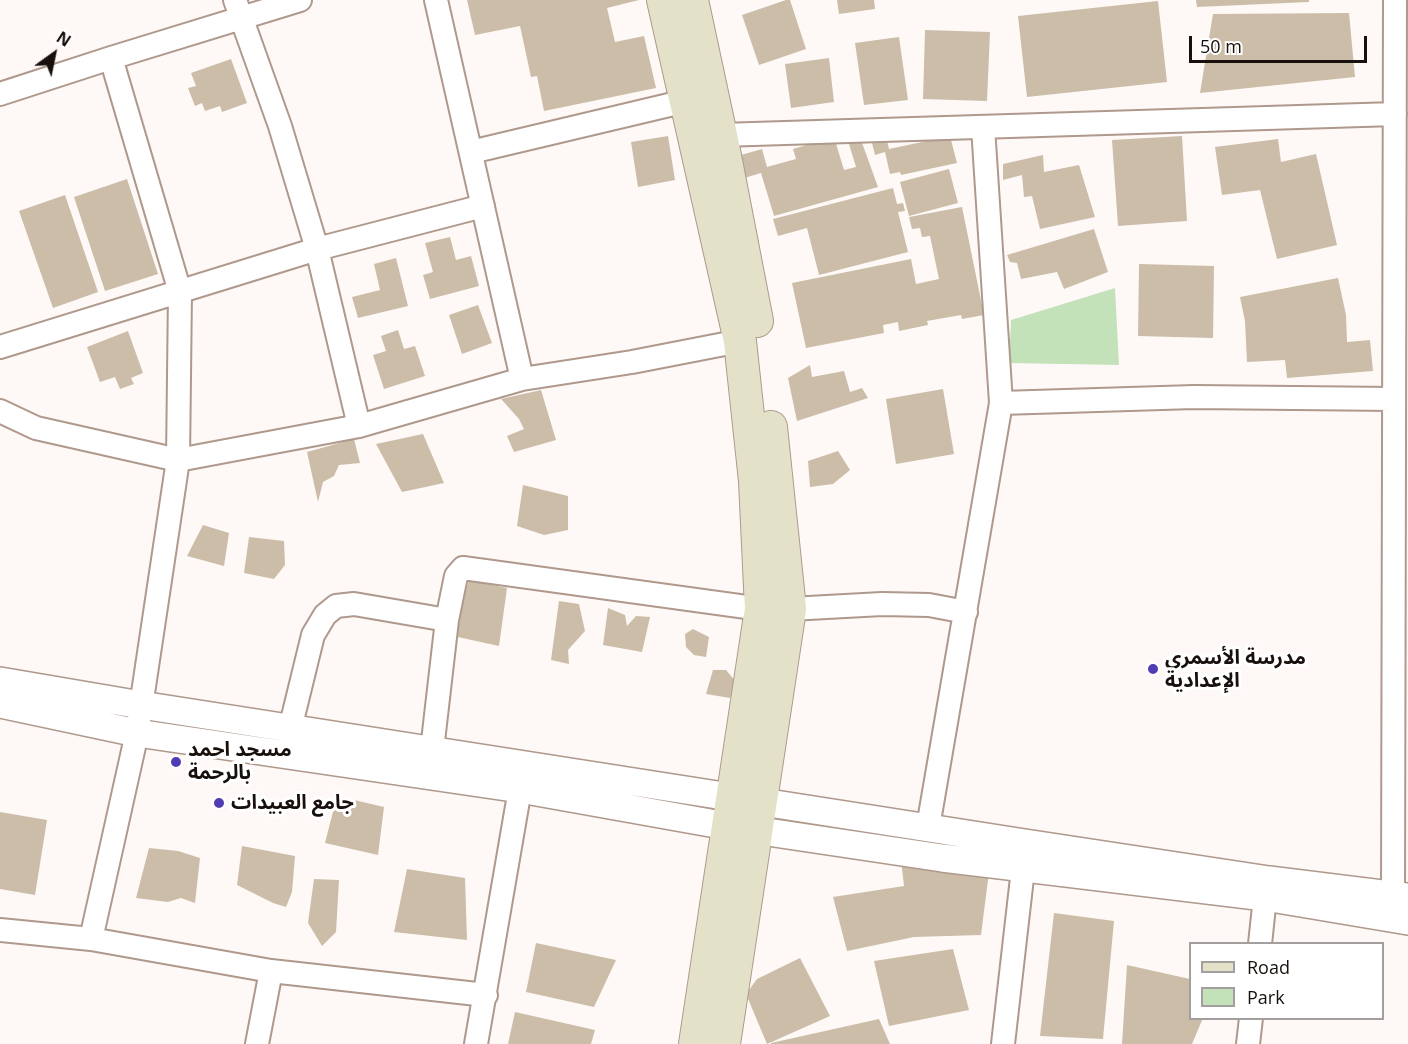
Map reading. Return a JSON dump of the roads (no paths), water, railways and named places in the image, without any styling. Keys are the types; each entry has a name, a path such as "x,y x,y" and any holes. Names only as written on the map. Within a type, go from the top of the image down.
{"main road":[{"path":"663,0 740,341 755,481 776,609"},
{"path":"692,0 721,135 763,354 776,609 744,813 695,1044"},
{"path":"724,1044 744,813"}],"street":[{"path":"0,94 111,58 238,9 300,0"},
{"path":"436,0 522,379"},
{"path":"0,704 137,733 520,789 744,813 928,827 1269,880 1400,896 1394,399 1395,0"},
{"path":"238,9 280,126 317,249 359,426"},
{"path":"92,939 137,733 178,460 180,292 111,58"},
{"path":"471,152 686,102"},
{"path":"721,135 1395,114"},
{"path":"928,827 1001,403 983,127"},
{"path":"0,347 317,249 483,206"},
{"path":"0,411 36,428 178,460 359,426 522,379 632,362 740,341"},
{"path":"1001,403 1194,397 1394,399"},
{"path":"432,750 447,620 456,576 463,568 776,609 894,604 929,605 966,612"},
{"path":"290,729 313,635 325,615 336,606 354,604 447,620"},
{"path":"0,681 432,750 1023,869 1265,897 1408,921"},
{"path":"476,1044 520,789"},
{"path":"1003,1044 1023,869"},
{"path":"1260,942 1265,897"},
{"path":"0,930 92,939 271,971 486,995"},
{"path":"257,1044 271,971"},
{"path":"1248,1044 1251,1020"}],"place":[{"name":"مدرسة الأسمري الإعدادية","path":"1153,669"},
{"name":"مسجد احمد بالرحمة","path":"176,762"},
{"name":"جامع العبيدات","path":"219,803"}]}
